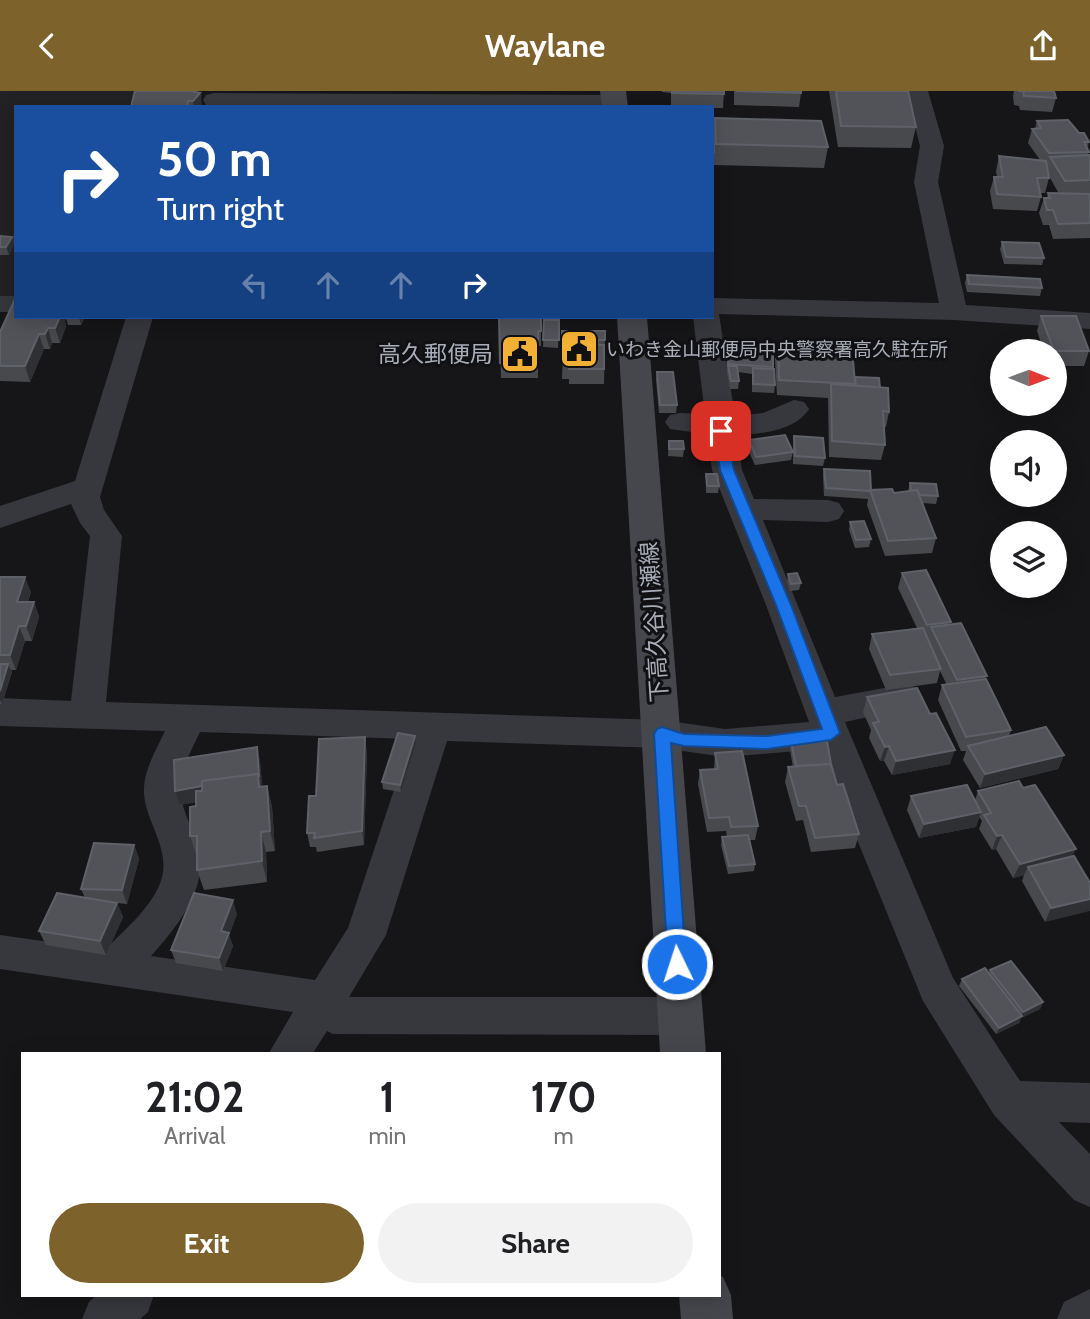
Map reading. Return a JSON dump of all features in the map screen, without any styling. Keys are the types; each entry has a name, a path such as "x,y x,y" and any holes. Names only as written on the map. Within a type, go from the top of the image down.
{"main road":[{"name":"下高久谷川瀬線","path":"632,319 682,1035"},
{"path":"705,1297 707,1319"}],"street":[{"path":"917,91 932,146 926,182 954,312"},
{"path":"214,99 614,100"},
{"path":"714,306 954,312 1090,321"},
{"path":"87,714 106,535 102,526 93,521 86,510 86,488 138,319"},
{"path":"707,319 727,470 827,723 937,988 1009,1101 1090,1185"},
{"path":"680,422 744,424 773,420 794,409"},
{"path":"0,517 86,488"},
{"path":"743,509 828,511"},
{"path":"0,712 662,734 684,740 767,743 906,697"},
{"path":"114,968 166,907 182,876 183,860 166,810 162,787 189,717"},
{"path":"291,1052 366,935 434,725"},
{"path":"0,952 312,997 333,1015 682,1035"},
{"path":"1009,1101 1090,1104"},
{"path":"1081,1319 1090,1314"}],"shaded area":[{"path":"0,91 202,91 201,105 14,105 14,301 0,301"}],"building":[{"path":"135,91 200,93 193,101 188,101 187,105 132,105"},
{"path":"724,91 724,94 672,93"},
{"path":"736,91 801,91 801,93"},
{"path":"836,91 908,91 916,127 841,126"},
{"path":"1023,91 1054,91 1056,98 1024,96"},
{"path":"715,118 821,121 828,147 716,144"},
{"path":"1068,120 1079,133 1084,133 1089,142 1084,142 1089,152 1049,153 1032,129 1041,128 1037,121"},
{"path":"1090,155 1090,180 1065,181 1050,157"},
{"path":"999,156 1046,161 1049,178 1037,178 1041,197 997,194 994,177 1003,177"},
{"path":"1048,193 1089,194 1090,223 1058,224 1053,210 1047,210 1044,198 1050,198"},
{"path":"0,236 12,237 6,247 0,247"},
{"path":"1002,242 1039,243 1044,258 1006,257"},
{"path":"967,275 1040,279 1042,288 969,284"},
{"path":"14,301 14,319 59,319 55,328 48,328 45,334 39,334 25,366 0,366 0,332"},
{"path":"1041,316 1076,316 1089,351 1068,351 1068,339 1050,339"},
{"path":"499,319 541,319 541,331 538,331 538,363 500,363"},
{"path":"544,320 559,320 559,340 543,340"},
{"path":"562,331 605,331 605,340 563,342 562,346"},
{"path":"563,342 598,342 598,345 604,345 604,369 569,369 569,364 563,364"},
{"path":"778,344 852,347 855,384 779,380"},
{"path":"728,349 773,351 773,367 728,364"},
{"path":"728,366 737,366 739,381 731,381"},
{"path":"753,368 774,369 775,385 753,384"},
{"path":"657,372 673,372 677,405 660,405"},
{"path":"855,377 879,378 880,388 856,386"},
{"path":"831,384 888,388 889,412 883,411 885,445 832,441"},
{"path":"785,435 793,452 756,457 749,440"},
{"path":"794,436 823,438 825,458 795,456"},
{"path":"669,441 683,441 684,449 669,449"},
{"path":"824,469 870,471 871,490 826,488"},
{"path":"706,474 717,474 719,486 707,486"},
{"path":"910,483 936,484 938,496 920,495 917,490 911,491"},
{"path":"892,489 894,493 917,490 936,538 888,541 870,490"},
{"path":"864,521 871,539 856,540 850,522"},
{"path":"926,570 951,622 927,625 902,573"},
{"path":"797,573 801,583 791,584 788,574"},
{"path":"0,577 25,577 17,602 34,602 26,626 19,626 10,655 0,655"},
{"path":"961,623 987,676 957,680 931,627"},
{"path":"923,628 941,669 890,675 872,634"},
{"path":"0,664 8,664 0,691"},
{"path":"986,679 1011,730 966,737 942,685"},
{"path":"917,688 930,714 936,713 955,750 896,761 889,746 885,747 873,723 879,722 867,697"},
{"path":"1046,727 1064,755 985,774 968,746"},
{"path":"398,733 415,736 400,785 382,782"},
{"path":"365,737 362,831 314,838 315,833 307,833 309,796 316,796 319,739"},
{"path":"827,741 831,764 796,766 791,742"},
{"path":"257,747 259,777 258,774 202,781 202,786 175,791 174,760"},
{"path":"742,751 758,826 731,827 729,817 709,818 700,770 718,769 715,753"},
{"path":"831,764 837,785 843,784 859,834 815,838 806,806 799,806 788,767"},
{"path":"258,774 259,787 267,786 270,831 261,832 262,861 197,870 197,836 190,836 190,807 196,806 196,791 202,791 202,781"},
{"path":"1019,781 1023,788 1035,785 1076,849 1020,864 1002,835 997,836 984,815 991,813 978,791"},
{"path":"967,785 981,812 924,824 911,796"},
{"path":"748,835 755,864 729,866 722,837"},
{"path":"94,843 134,845 122,890 81,889"},
{"path":"1074,856 1090,883 1090,899 1051,908 1028,867"},
{"path":"57,893 117,903 100,941 39,931"},
{"path":"194,893 233,900 221,931 229,933 219,958 171,950"},
{"path":"1011,961 1043,1002 1023,1012 990,970"},
{"path":"985,968 1022,1016 999,1028 962,979"}],"place":[{"name":"いわき金山郵便局中央警察署高久駐在所","path":"579,349"},
{"name":"高久郵便局","path":"520,354"}],"route":[{"path":"677,964 662,734 684,740 767,743 831,733 783,605 727,470 721,431"}]}
